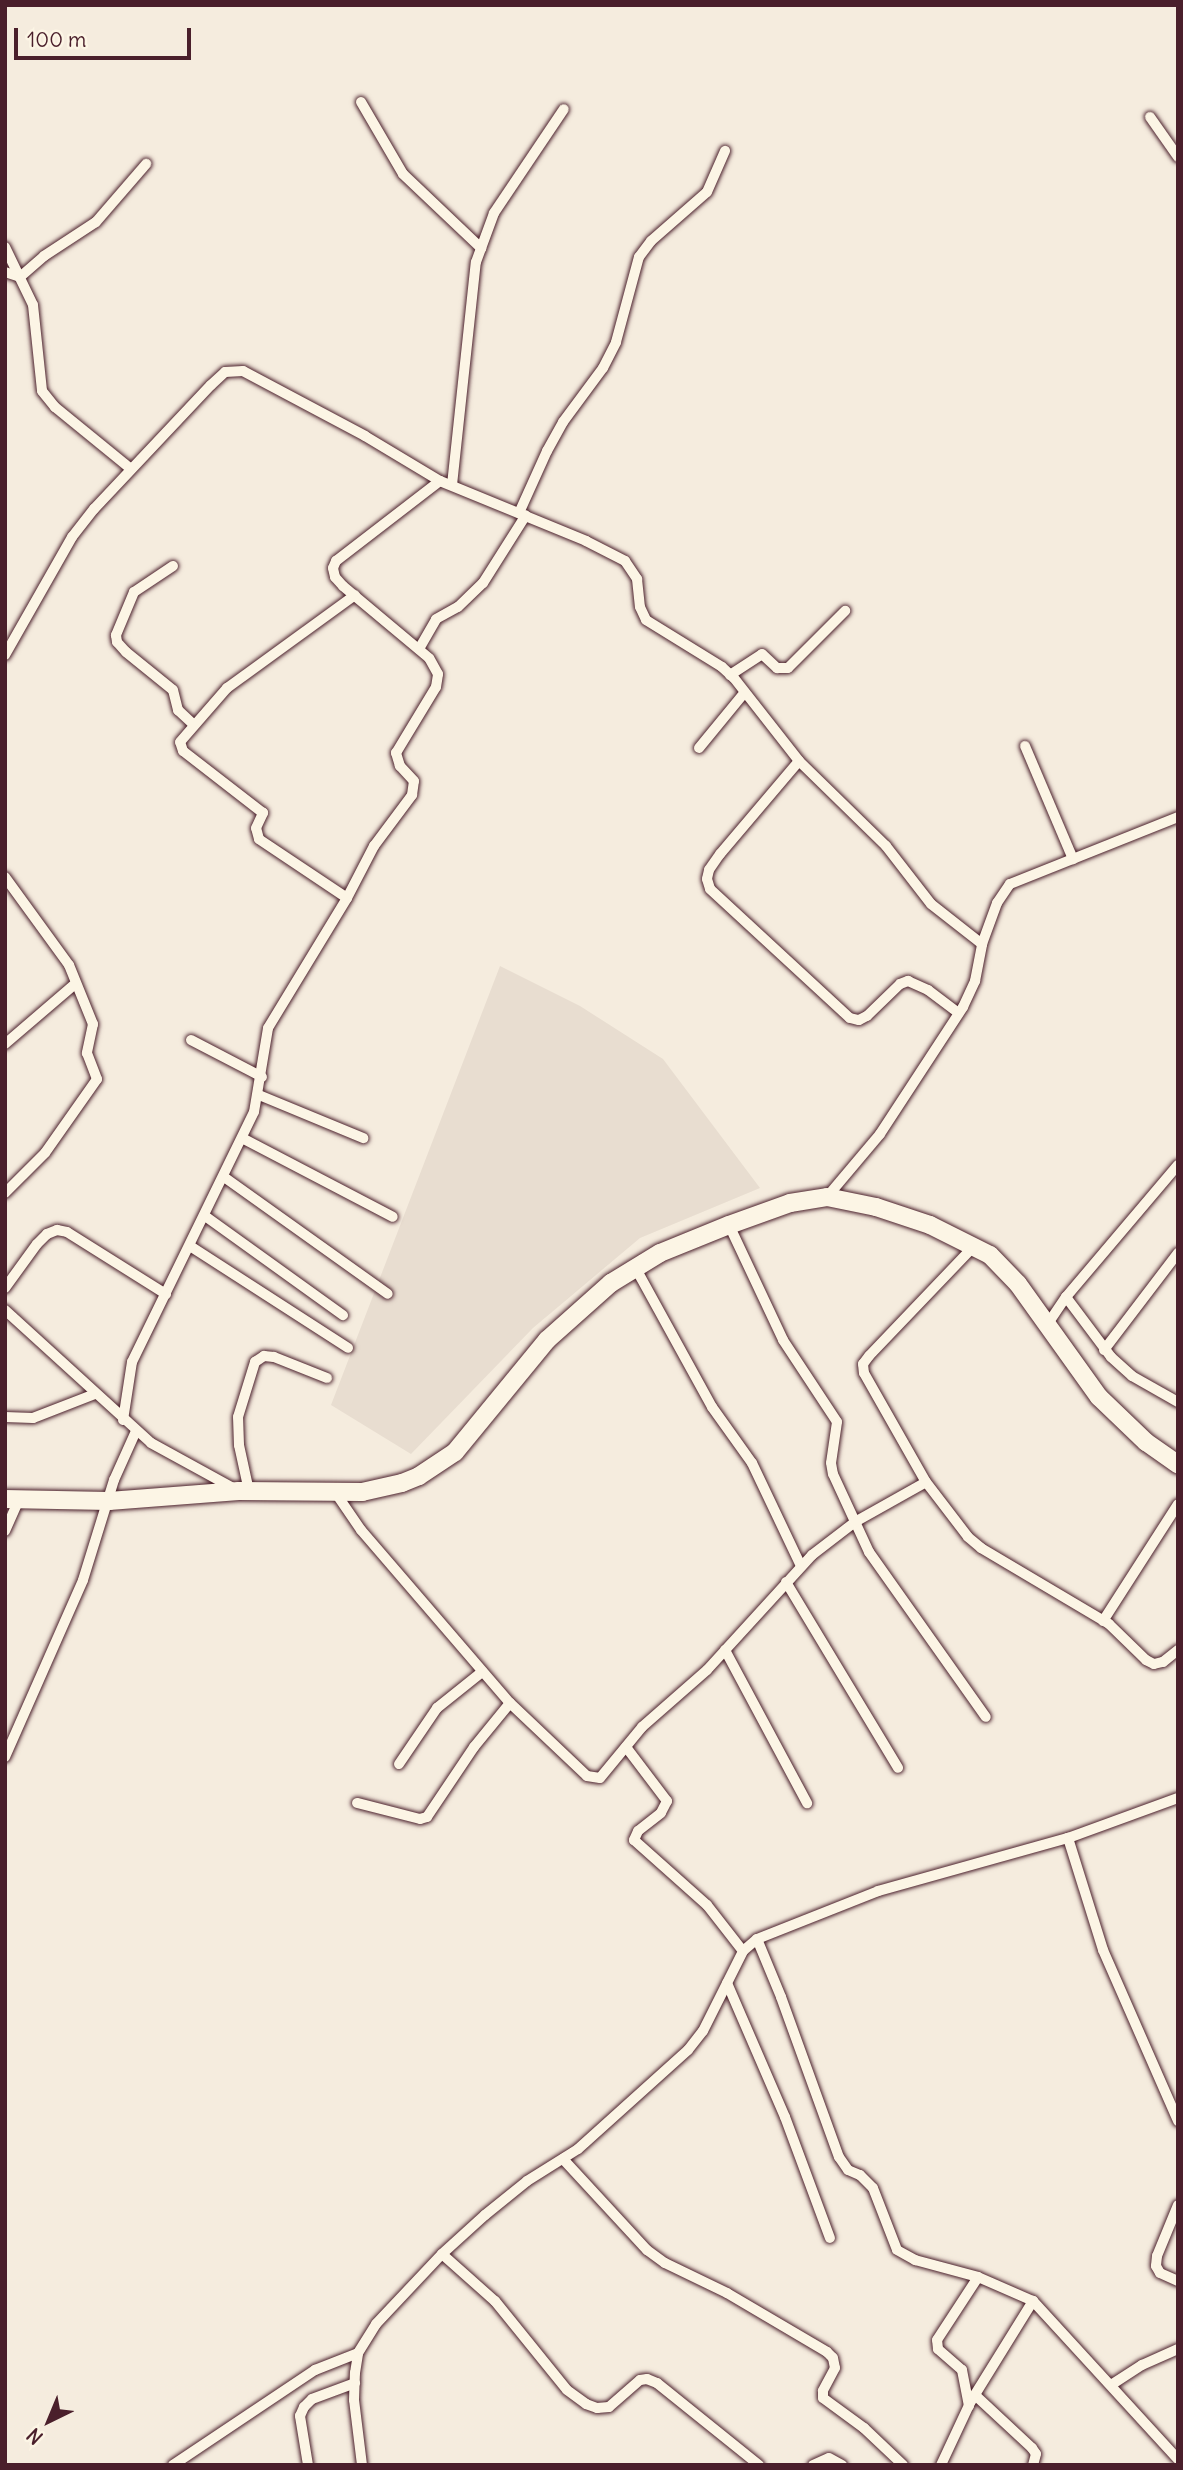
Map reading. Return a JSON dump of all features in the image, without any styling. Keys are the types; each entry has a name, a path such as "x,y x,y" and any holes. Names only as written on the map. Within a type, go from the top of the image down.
{"highway":[{"path":"12,1499 109,1501 244,1491 335,1492 382,1489 419,1476 455,1452 547,1340 589,1301 635,1267 729,1225 790,1203 827,1197 903,1216 975,1245 1004,1267 1099,1397 1146,1442 1178,1464"}],"street":[{"path":"361,102 403,174 481,248"},
{"path":"452,485 470,308 481,248 494,213 565,109"},
{"path":"1150,117 1178,157"},
{"path":"419,649 436,619 458,607 482,583 522,514 547,451 611,351 639,257 651,241 708,192 725,151"},
{"path":"20,276 44,256 96,222 146,164"},
{"path":"5,247 33,305 38,328 42,391 55,407 131,469"},
{"path":"5,272 20,276"},
{"path":"5,654 72,537 131,469 211,385 234,369 243,371 365,436 440,481 522,514 625,561 637,579 640,607 646,620 730,676 799,761 886,846 931,904 982,944"},
{"path":"123,1420 132,1362 224,1177 259,1095 268,1028 347,898 374,846 414,788 414,781 396,760 396,753 436,687 438,674 435,665 335,578 333,568 336,561 440,481"},
{"path":"173,566 134,592 116,635 117,642 126,652 168,684 176,697 178,710 193,724"},
{"path":"347,898 259,839 256,828 263,813 183,751 181,738 234,683 355,595"},
{"path":"730,676 762,654 777,668 788,668 845,611"},
{"path":"699,748 745,692"},
{"path":"1025,746 1073,859"},
{"path":"799,761 715,862 707,879 710,889 850,1018 859,1020 867,1016 900,984 908,981 928,990 958,1013"},
{"path":"827,1197 864,1156 958,1013 975,981 982,944 997,904 1010,884 1178,817"},
{"path":"5,877 63,955 93,1024 87,1053 97,1079 45,1153 5,1193"},
{"path":"5,1044 75,984"},
{"path":"191,1041 262,1077"},
{"path":"259,1095 363,1138"},
{"path":"242,1138 393,1217"},
{"path":"1047,1325 1066,1297 1176,1170"},
{"path":"224,1177 388,1294"},
{"path":"205,1216 343,1315"},
{"path":"729,1225 783,1340 837,1422 831,1463 855,1522 879,1568 920,1620 986,1717"},
{"path":"5,1288 37,1244 47,1234 57,1230 67,1233 166,1294"},
{"path":"975,1245 863,1364 864,1373 926,1482 968,1537 981,1548 1103,1621 1125,1637 1146,1660 1154,1664 1178,1650"},
{"path":"190,1246 348,1348"},
{"path":"1104,1350 1178,1253"},
{"path":"635,1267 712,1407 752,1463 801,1566"},
{"path":"1066,1297 1104,1350 1132,1376 1178,1402"},
{"path":"5,1310 136,1431 160,1449 244,1491"},
{"path":"244,1491 238,1417 255,1362 264,1356 274,1357 327,1378"},
{"path":"5,1417 33,1418 96,1394"},
{"path":"5,1757 83,1580 114,1479 136,1431"},
{"path":"335,1492 361,1530 482,1672 510,1703 594,1780 605,1774 626,1747 724,1650 801,1566 855,1522 926,1482"},
{"path":"5,1531 12,1499"},
{"path":"1103,1621 1178,1504"},
{"path":"786,1582 898,1768"},
{"path":"724,1650 807,1803"},
{"path":"399,1765 437,1708 482,1672"},
{"path":"356,1802 420,1819 427,1817 474,1747 510,1703"},
{"path":"626,1747 667,1801 661,1813 638,1832 634,1840 707,1905 743,1951"},
{"path":"362,2465 354,2400 358,2353 392,2304 442,2254 527,2181 578,2149 688,2050 703,2031 743,1951 757,1939 899,1884 1068,1838 1178,1798"},
{"path":"1068,1838 1103,1950 1178,2121"},
{"path":"757,1939 839,2157 848,2170 860,2175 873,2188 897,2250 915,2260 978,2277 1033,2301 1178,2459"},
{"path":"727,1983 785,2117 830,2238"},
{"path":"563,2159 647,2250 666,2263 727,2292 827,2352 833,2358 835,2368 823,2391 823,2398 864,2428 903,2465"},
{"path":"1178,2205 1173,2230 1157,2256 1156,2266 1160,2273 1178,2281"},
{"path":"442,2254 495,2301 567,2390 586,2404 609,2407 640,2380 647,2379 657,2383 759,2465"},
{"path":"969,2406 962,2370 938,2349 937,2340 978,2277"},
{"path":"941,2465 975,2395 1033,2301"},
{"path":"1111,2385 1142,2365 1178,2349"},
{"path":"173,2465 314,2370 358,2353"},
{"path":"308,2465 300,2416 303,2407 312,2399 355,2383"},
{"path":"975,2395 1032,2448 1036,2454 1033,2465"},
{"path":"813,2465 829,2458 842,2465"}],"shaded area":[{"path":"500,966 580,1006 663,1059 760,1188 640,1238 533,1328 411,1454 331,1405"}]}
